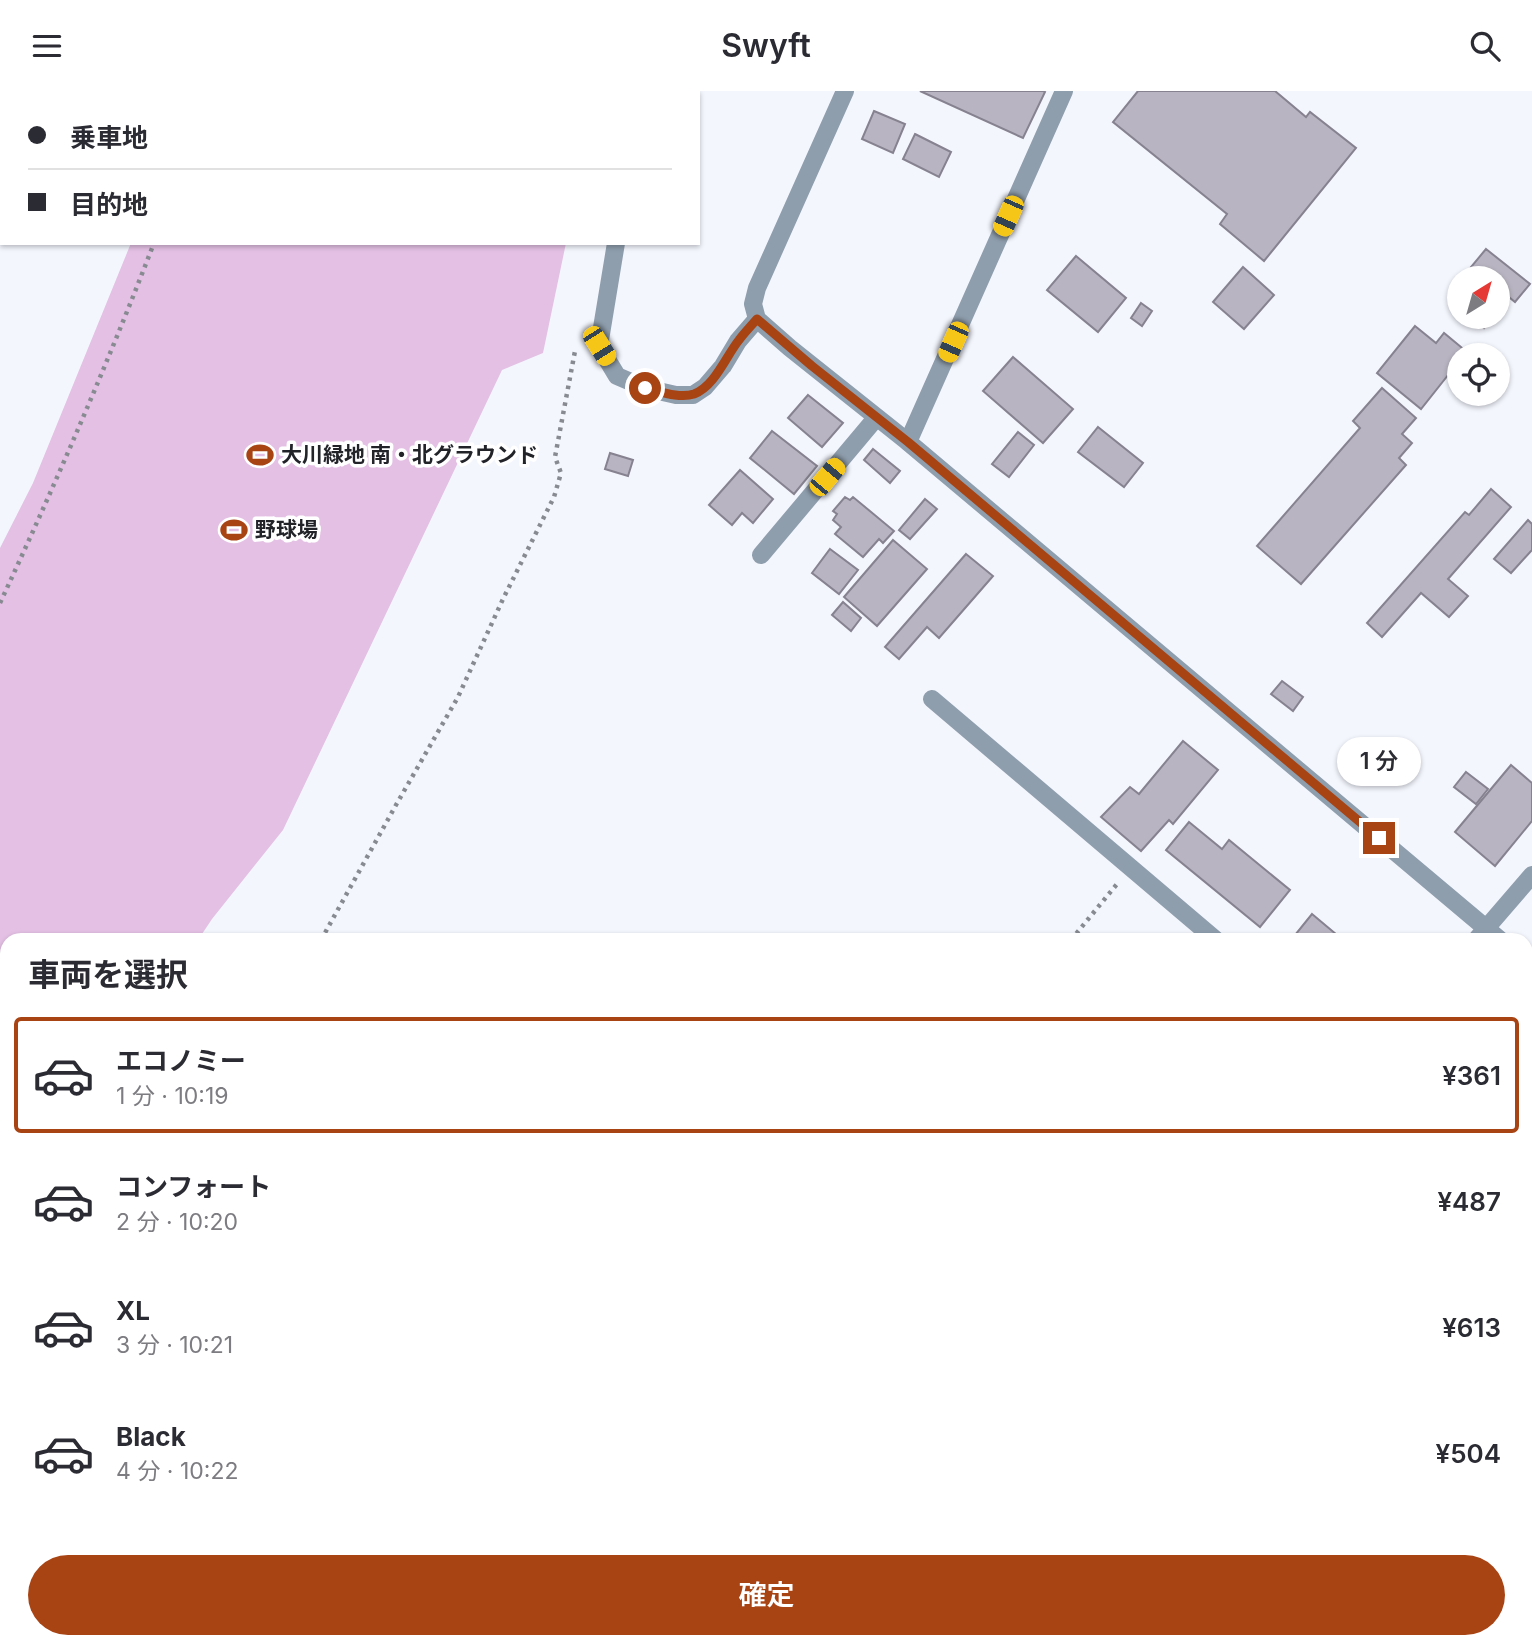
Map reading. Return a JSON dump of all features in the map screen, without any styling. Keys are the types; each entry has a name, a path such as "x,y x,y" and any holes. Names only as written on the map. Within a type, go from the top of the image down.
{"street":[{"path":"845,91 757,288 753,304 757,319 908,442 1483,933"},
{"path":"908,442 1064,91"},
{"path":"616,245 599,346 617,376 676,395 693,395 705,387 723,366 738,341 757,319"},
{"path":"761,555 876,418"},
{"path":"932,699 1208,933"},
{"path":"1489,933 1532,875"}],"path":[{"path":"0,603 52,491 153,245"},
{"path":"325,933 458,697 554,497 561,473 555,457 578,338"},
{"path":"1076,933 1131,868"}],"shaded area":[{"name":"野球場","path":"130,245 566,245 543,353 502,370 283,830 203,933 0,933 0,548 33,483"}],"building":[{"path":"920,91 1043,91 1045,92 1023,138"},
{"path":"1138,91 1275,91 1306,117 1310,112 1356,148 1264,261 1220,224 1227,214 1113,122"},
{"path":"874,111 905,124 893,153 862,139"},
{"path":"915,134 951,152 939,177 903,159"},
{"path":"1486,249 1507,266 1472,266"},
{"path":"1076,256 1126,298 1098,332 1047,290"},
{"path":"1243,267 1274,295 1244,329 1213,302"},
{"path":"1510,268 1530,284 1515,302 1510,298"},
{"path":"1141,303 1152,311 1142,326 1131,318"},
{"path":"1415,326 1436,343 1444,333 1456,343 1447,343 1447,376 1421,409 1377,373"},
{"path":"1013,357 1073,409 1043,443 983,391"},
{"path":"1382,388 1416,418 1402,434 1412,443 1399,458 1406,465 1301,584 1257,546 1360,428 1353,421"},
{"path":"808,395 843,423 822,447 788,418"},
{"path":"1098,427 1143,463 1124,487 1078,452"},
{"path":"772,431 817,466 794,494 750,458"},
{"path":"1018,432 1034,445 1009,477 992,464"},
{"path":"873,449 900,471 890,483 864,460"},
{"path":"610,453 633,460 628,476 605,469"},
{"path":"740,470 773,499 753,523 742,513 732,525 709,505"},
{"path":"1491,489 1511,507 1448,579 1468,596 1449,617 1421,593 1382,637 1367,623 1465,512 1469,515"},
{"path":"845,497 850,500 853,497 894,531 883,543 879,539 863,557 835,534 841,527 833,520 837,514 833,511"},
{"path":"925,499 937,509 910,539 899,530"},
{"path":"1528,520 1532,524 1532,550 1511,573 1494,559"},
{"path":"893,540 927,569 877,626 844,597"},
{"path":"830,549 858,570 839,594 812,573"},
{"path":"966,554 993,576 939,638 927,627 899,659 885,647"},
{"path":"843,602 861,618 851,631 832,615"},
{"path":"1282,681 1303,697 1293,711 1271,694"},
{"path":"1183,741 1218,770 1173,824 1169,820 1141,851 1101,817 1130,787 1139,794"},
{"path":"1511,765 1532,783 1532,821 1495,866 1455,832"},
{"path":"1466,772 1488,789 1476,804 1454,787"},
{"path":"1189,822 1222,849 1229,840 1290,890 1260,927 1166,850"},
{"path":"1312,914 1335,933 1297,933"}],"place":[{"name":"大川緑地 南・北グラウンド","path":"260,455"},
{"name":"野球場","path":"234,530"}],"route":[{"path":"645,388 676,395 693,395 705,387 723,366 738,341 757,319 908,442 1379,838"}]}
